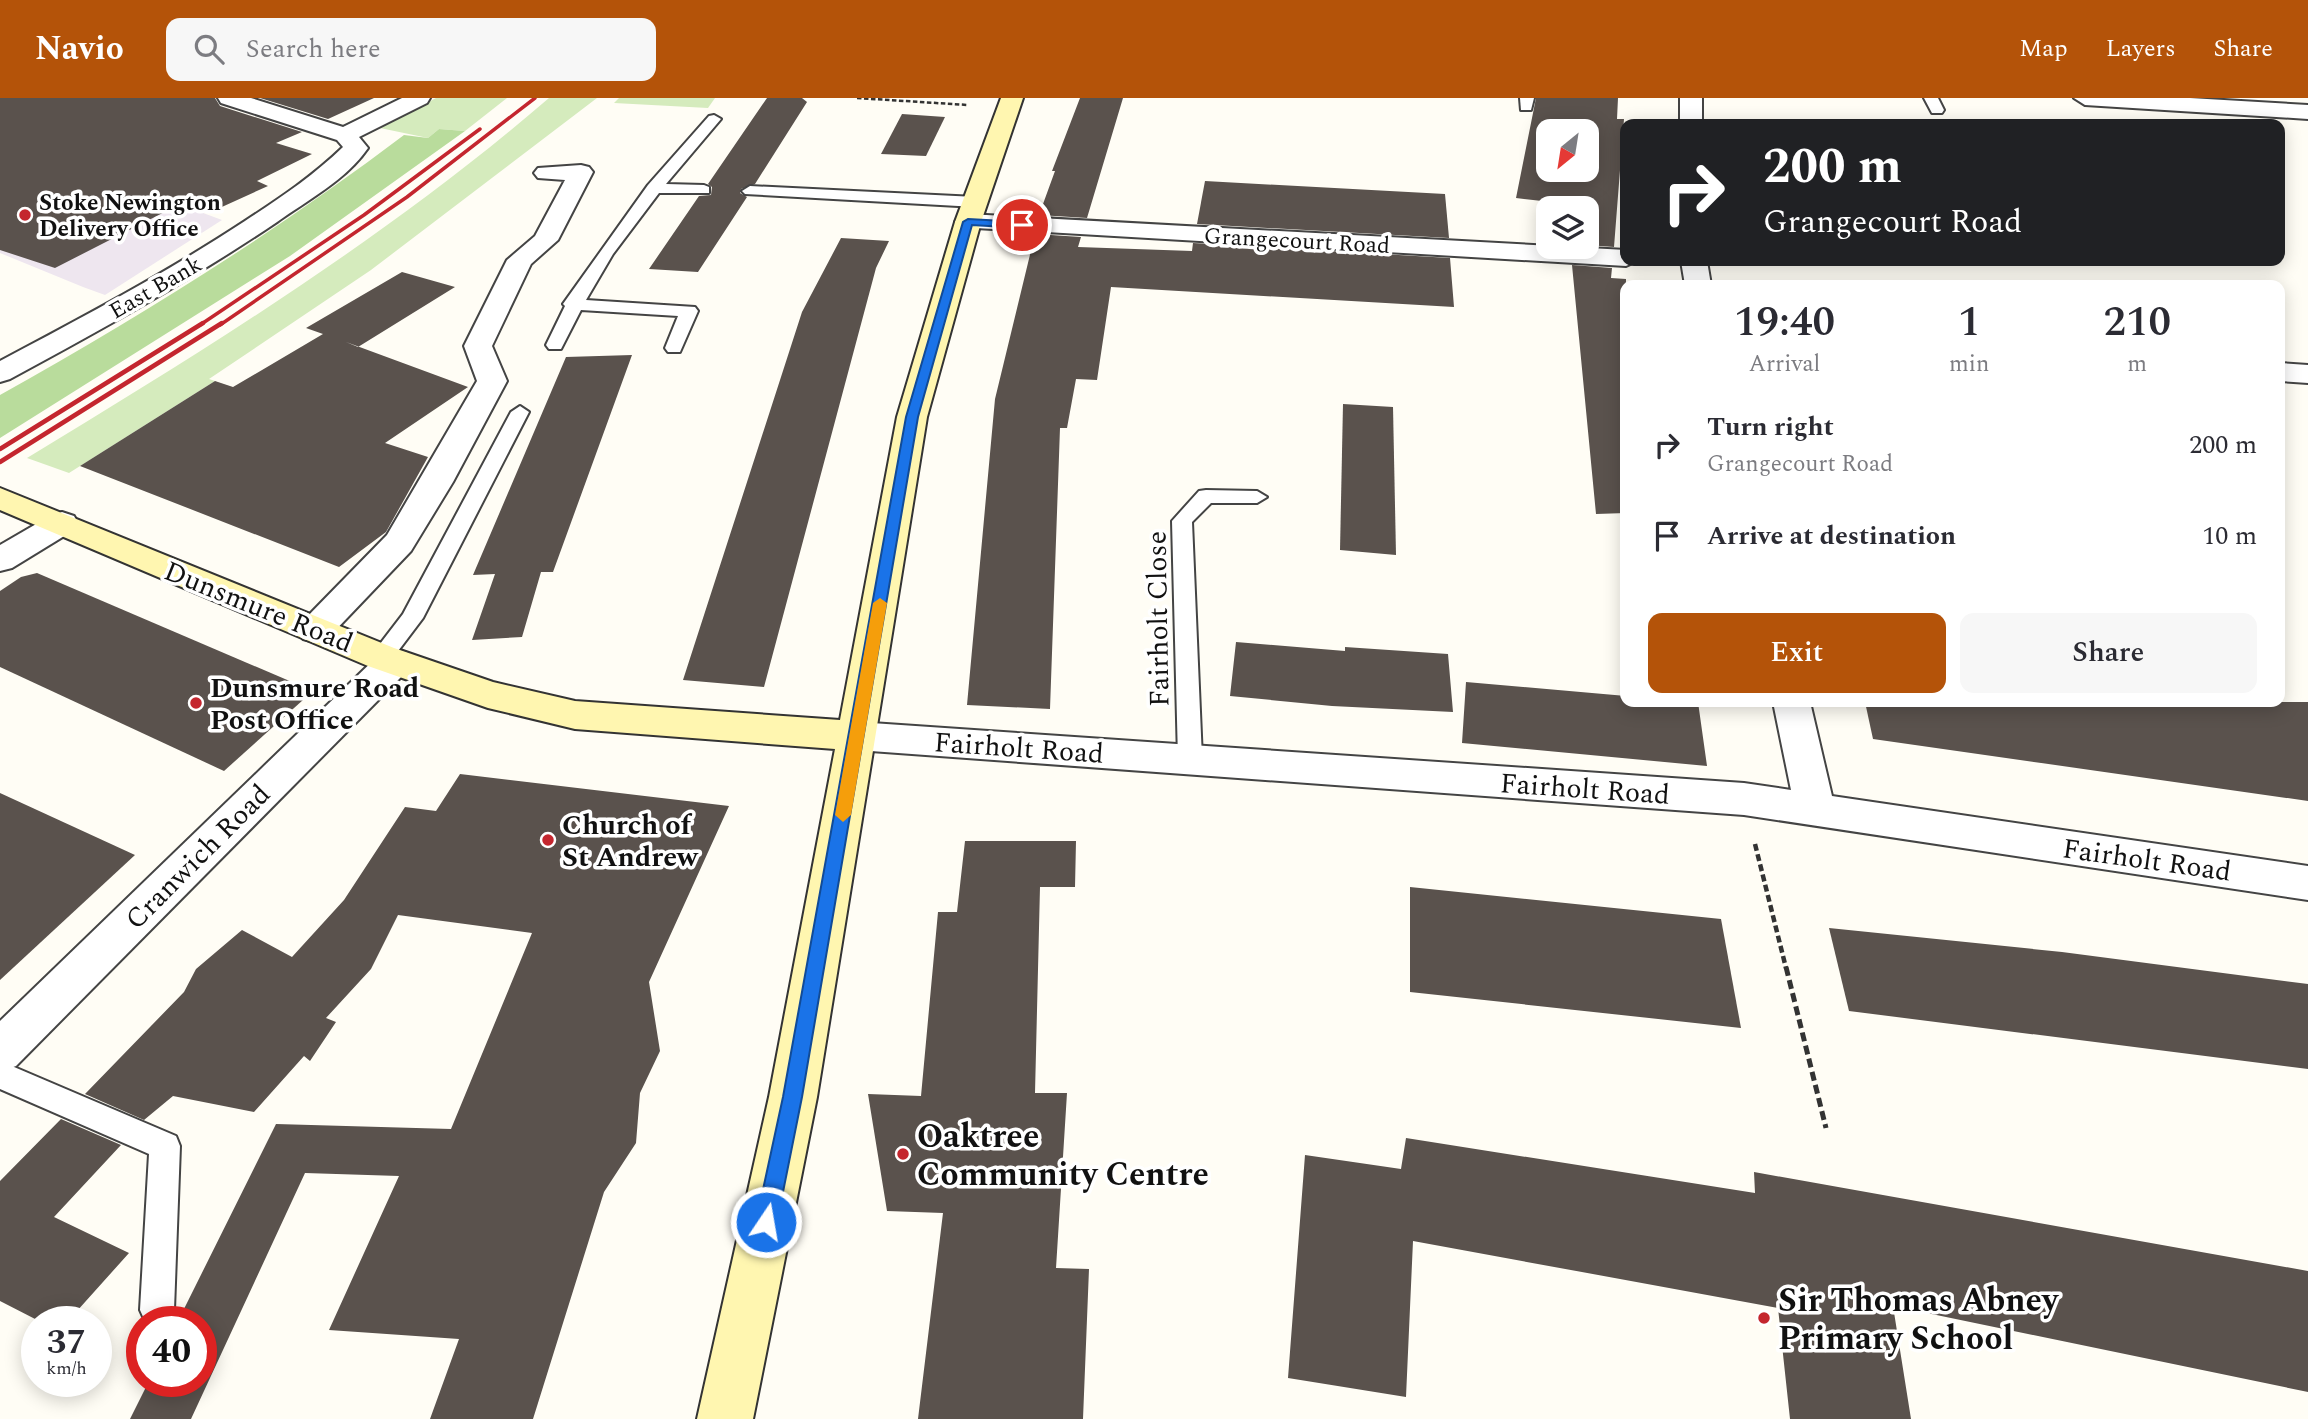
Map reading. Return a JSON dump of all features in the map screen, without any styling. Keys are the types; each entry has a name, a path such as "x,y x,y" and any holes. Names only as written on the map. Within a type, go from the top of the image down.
{"street":[{"path":"229,98 345,135 419,98"},
{"path":"1691,98 1691,119"},
{"path":"2085,98 2308,112"},
{"path":"725,1419 793,1097 912,417 972,212 1010,103"},
{"name":"East Bank","path":"0,373 139,298 324,179 356,148 345,135"},
{"path":"315,630 399,543 437,482 492,381 478,346 520,260 545,240 581,172 546,173"},
{"name":"Grangecourt Road","path":"972,212 1620,258"},
{"path":"2285,372 2308,374"},
{"name":"Dunsmure Road","path":"0,498 387,659 488,694 575,715 857,736"},
{"path":"0,560 62,523"},
{"name":"Cranwich Road","path":"0,1051 387,659"},
{"path":"1793,707 1815,810"},
{"name":"Fairholt Road","path":"857,736 1744,799 2308,883"}],"lane":[{"path":"555,345 572,304 653,188 714,119"},
{"path":"653,188 704,190"},
{"path":"750,191 972,212"},
{"path":"572,304 689,311 674,348"},
{"path":"387,659 412,618 520,412"},
{"name":"Fairholt Close","path":"1190,759 1182,521 1206,496 1257,497"},
{"path":"0,1075 165,1146 157,1306"}],"path":[{"path":"857,98 1010,103"},
{"path":"1744,799 1826,1128"}],"shaded area":[{"path":"0,135 222,220 105,295 83,287 0,253"}],"green space":[{"path":"436,98 507,98 465,131 439,129 428,138 380,128"},
{"path":"549,98 597,98 371,270 209,379 215,381 69,473 27,458 296,289 425,197"},
{"path":"619,98 715,98 708,108 614,103"},
{"path":"439,129 465,131 290,256 0,438 0,395 206,272 307,206 404,135 428,138"}],"building":[{"path":"0,98 215,98 220,106 302,132 276,143 312,154 257,181 268,186 213,211 188,200 55,268 0,250"},
{"path":"260,98 374,98 328,119"},
{"path":"767,98 802,98 807,102 755,184 741,189 740,193 747,197 698,272 649,269 699,196 711,195 712,187 708,184"},
{"path":"1080,98 1123,98 1087,218 1039,215 1055,171 1052,171"},
{"path":"1536,98 1618,98 1620,170 1614,247 1599,246 1599,196 1536,196 1536,200 1516,198"},
{"path":"902,114 945,117 926,156 881,154"},
{"path":"1205,181 1445,194 1449,238 1197,224"},
{"path":"1035,234 1081,237 1078,247 1192,251 1193,243 1450,258 1454,307 1111,287 1097,380 1076,379 1067,428 1060,428 1050,709 967,705 995,399"},
{"path":"841,238 889,241 876,268 764,687 683,680 802,312"},
{"path":"1572,265 1612,268 1611,278 1626,279 1620,280 1620,513 1596,514"},
{"path":"402,272 455,287 359,347 468,387 385,443 428,457 386,532 339,567 80,466 215,381 233,387 323,334 306,328"},
{"path":"632,355 553,572 541,572 522,637 472,640 495,574 473,575 566,357"},
{"path":"1343,404 1393,407 1396,555 1340,550"},
{"path":"37,573 313,691 224,771 0,667 0,591 21,577"},
{"path":"1236,642 1345,651 1345,647 1448,654 1453,712 1332,706 1230,696"},
{"path":"1466,682 1620,695 1620,707 1699,707 1707,766 1462,743"},
{"path":"2285,702 2308,702 2308,801 1873,739 1866,707 2285,707"},
{"path":"460,774 729,806 649,982 660,1051 640,1093 636,1143 604,1192 533,1419 430,1419 459,1339 329,1330 399,1176 305,1173 217,1363 217,1306 185,1306 276,1124 451,1129 532,933 398,915 371,969 326,1018 336,1022 310,1061 304,1056 254,1112 173,1096 144,1120 85,1094 184,992 196,969 242,930 292,957 344,900 405,807 436,811"},
{"path":"0,793 135,855 0,980"},
{"path":"965,841 1076,841 1075,887 1040,887 1035,1093 1067,1093 1056,1268 1089,1269 1083,1419 918,1419 943,1213 887,1211 868,1094 921,1096 938,912 957,912"},
{"path":"1410,887 1721,919 1741,1028 1410,992"},
{"path":"1829,928 2062,952 2308,984 2308,1069 1849,1011"},
{"path":"61,1119 121,1145 54,1217 129,1253 81,1306 21,1306 21,1312 0,1301 0,1181"},
{"path":"1406,1138 1755,1193 1754,1172 2308,1271 2308,1392 1893,1306 1911,1419 1790,1419 1778,1308 1413,1241 1406,1397 1288,1378 1305,1155 1401,1169"},
{"path":"141,1397 201,1397 191,1419 130,1419"}],"railway":[{"path":"220,325 407,197 535,98"},
{"path":"203,323 364,215 480,129"},
{"path":"0,449 203,323"},
{"path":"0,462 222,323"}],"slow traffic":[{"path":"843,815 880,603"}],"place":[{"name":"Stoke Newington Delivery Office","path":"25,215"},
{"name":"Dunsmure Road Post Office","path":"196,703"},
{"name":"Church of St Andrew","path":"548,840"},
{"name":"Oaktree Community Centre","path":"903,1154"},
{"name":"Sir Thomas Abney Primary School","path":"1764,1318"}],"route":[{"path":"766,1222 793,1097 912,417 968,222 1022,225"}]}
